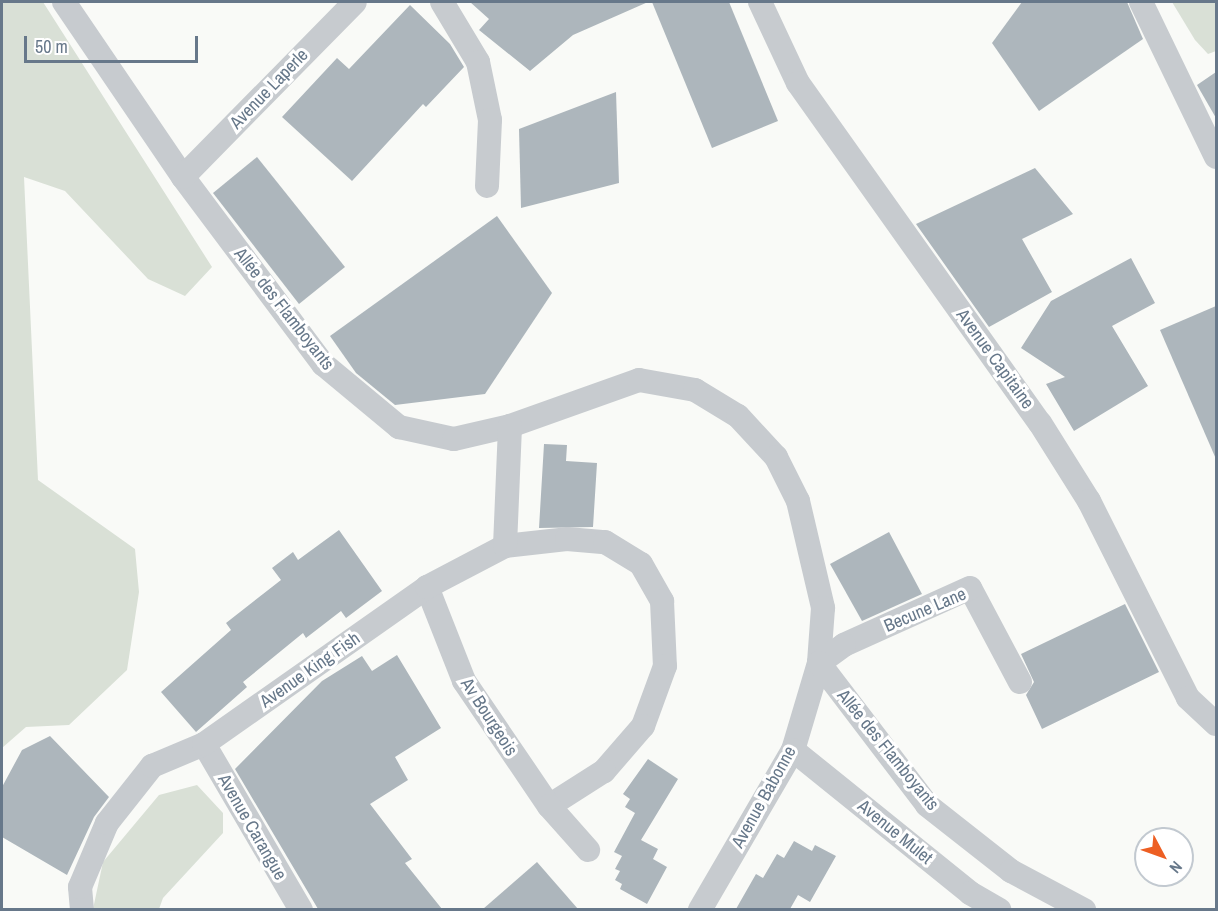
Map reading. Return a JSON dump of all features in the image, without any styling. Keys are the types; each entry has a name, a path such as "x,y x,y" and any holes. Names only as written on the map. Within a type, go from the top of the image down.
{"street":[{"name":"Allée des Flamboyants","path":"64,2 183,177 323,364 399,427 454,439 510,426 639,380 695,390 738,416 776,457 798,501 824,608"},
{"name":"Avenue Laperle","path":"183,177 355,2"},
{"path":"442,2 478,62 490,120 487,186"},
{"name":"Avenue Capitaine","path":"760,2 798,83 1040,423 1089,501 1188,698 1216,724"},
{"path":"1141,2 1216,157"},
{"path":"510,426 505,546 567,539 605,542 641,564 662,601 665,666 643,726 604,771 549,806"},
{"name":"Avenue King Fish","path":"82,909 80,886 107,823 152,766 204,744 428,587 505,546"},
{"name":"Av Bourgeois","path":"428,587 464,681 549,806 588,850"},
{"name":"Becune Lane","path":"819,663 844,645 970,588 1020,682"},
{"name":"Avenue Babonne","path":"700,909 793,750 819,663 824,608"},
{"name":"Allée des Flamboyants","path":"819,663 927,805 1011,871 1084,909"},
{"name":"Avenue Carangue","path":"204,744 301,909"},
{"name":"Avenue Mulet","path":"793,750 970,893 1000,909"}],"shaded area":[{"path":"2,2 43,2 212,267 185,296 148,279 65,191 24,177 38,480 135,549 139,592 127,670 69,725 26,727 2,748"},
{"path":"1172,2 1216,2 1216,51 1208,54 1195,40"},
{"path":"197,785 223,813 223,833 163,898 159,909 93,909 103,862 159,795"}],"building":[{"path":"470,2 648,2 573,35 530,71 479,30 489,19"},
{"path":"652,2 729,2 778,121 712,148"},
{"path":"1022,2 1127,2 1143,39 1039,111 992,43"},
{"path":"410,5 450,44 464,67 426,107 423,104 352,181 282,117 337,58 349,69"},
{"path":"1216,72 1216,118 1197,85"},
{"path":"616,92 619,183 521,208 519,129"},
{"path":"257,157 345,267 299,304 213,193"},
{"path":"1035,168 1073,214 1022,239 1052,292 989,327 916,224"},
{"path":"497,216 552,293 485,394 395,405 356,373 330,336"},
{"path":"1131,258 1155,303 1112,326 1148,386 1074,431 1046,384 1065,377 1021,348 1051,301"},
{"path":"1216,306 1216,459 1160,330"},
{"path":"544,444 567,445 566,461 597,463 593,527 539,528"},
{"path":"339,530 382,591 346,618 341,611 306,638 303,633 243,682 247,687 196,732 161,692 231,630 226,623 281,580 272,568 293,552 298,560"},
{"path":"889,532 922,594 862,621 830,564"},
{"path":"1125,604 1159,672 1042,729 1026,695 1034,682 1021,654"},
{"path":"397,655 441,728 395,757 408,780 370,804 412,859 405,863 442,909 318,909 235,769 322,681 362,656 372,671"},
{"path":"50,736 109,797 94,817 67,875 2,837 2,787 22,750"},
{"path":"648,759 678,779 641,840 658,849 653,859 667,867 647,904 620,889 622,884 615,880 620,871 615,869 622,856 614,852 635,813 625,807 630,799 623,794"},
{"path":"794,841 812,851 815,845 836,856 810,902 798,895 790,909 736,909 756,874 763,878 777,854 784,858"},
{"path":"537,862 578,909 483,909"}]}
